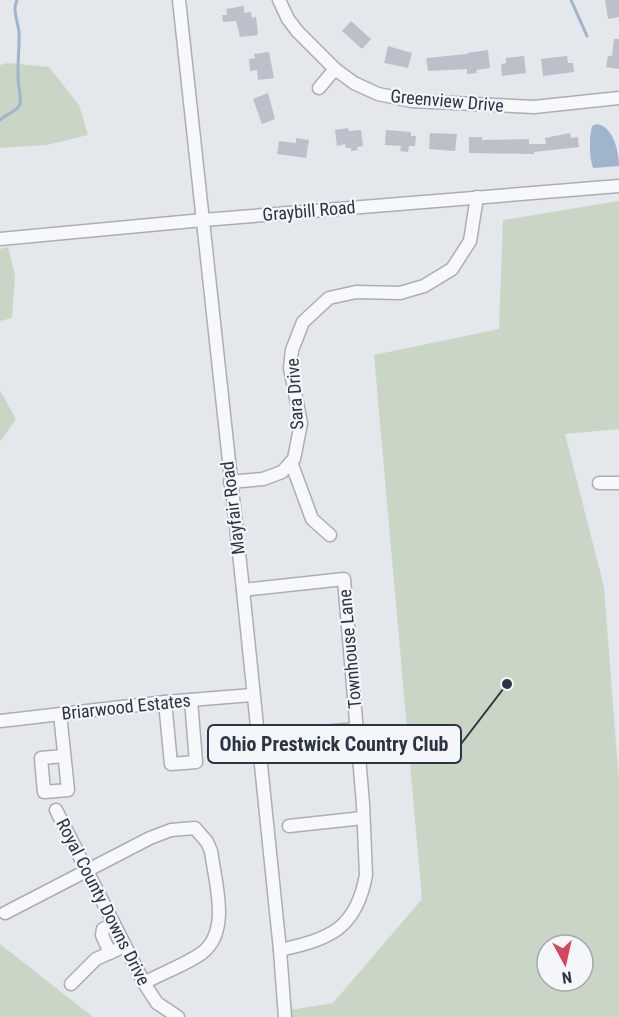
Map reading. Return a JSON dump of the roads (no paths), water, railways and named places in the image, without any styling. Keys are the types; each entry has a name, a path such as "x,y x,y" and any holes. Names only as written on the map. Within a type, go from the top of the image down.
{"street":[{"name":"Mayfair Road","path":"179,0 243,590 280,950 284,1017"},
{"name":"Greenview Drive","path":"279,0 297,32 335,69 354,83 378,94 412,101 534,107 619,98"},
{"path":"319,88 335,69"},
{"name":"Graybill Road","path":"0,239 619,186"},
{"name":"Sara Drive","path":"291,462 294,459 301,423 290,368 292,350 303,322 329,298 356,292 400,293 424,286 452,269 470,241 477,197"},
{"path":"230,483 263,479 282,472 291,462 312,519 330,535"},
{"path":"599,483 619,483"},
{"name":"Townhouse Lane","path":"243,590 344,579 363,804 366,875 360,898 344,924 325,938 280,950"},
{"name":"Briarwood Estates","path":"0,721 165,702 252,695"},
{"path":"165,702 171,764 196,762 191,700"},
{"path":"60,714 64,756"},
{"path":"280,736 356,729"},
{"name":"Royal County Downs Drive","path":"56,810 144,982 157,1003 178,1017"},
{"path":"289,826 363,818"},
{"path":"5,913 156,836 183,828 195,828 211,851 219,921 213,940 200,954 144,982"},
{"path":"110,953 102,935 103,929 114,924"},
{"path":"71,984 88,965 124,946"}],"water":[{"path":"597,124 603,126 611,134 618,154 619,166 593,168 590,136 592,126"}],"waterway":[{"path":"0,120 17,108 20,102 19,32 15,12 17,0"},
{"path":"571,0 587,36"}],"place":[{"name":"Ohio Prestwick Country Club","path":"507,684"}]}
